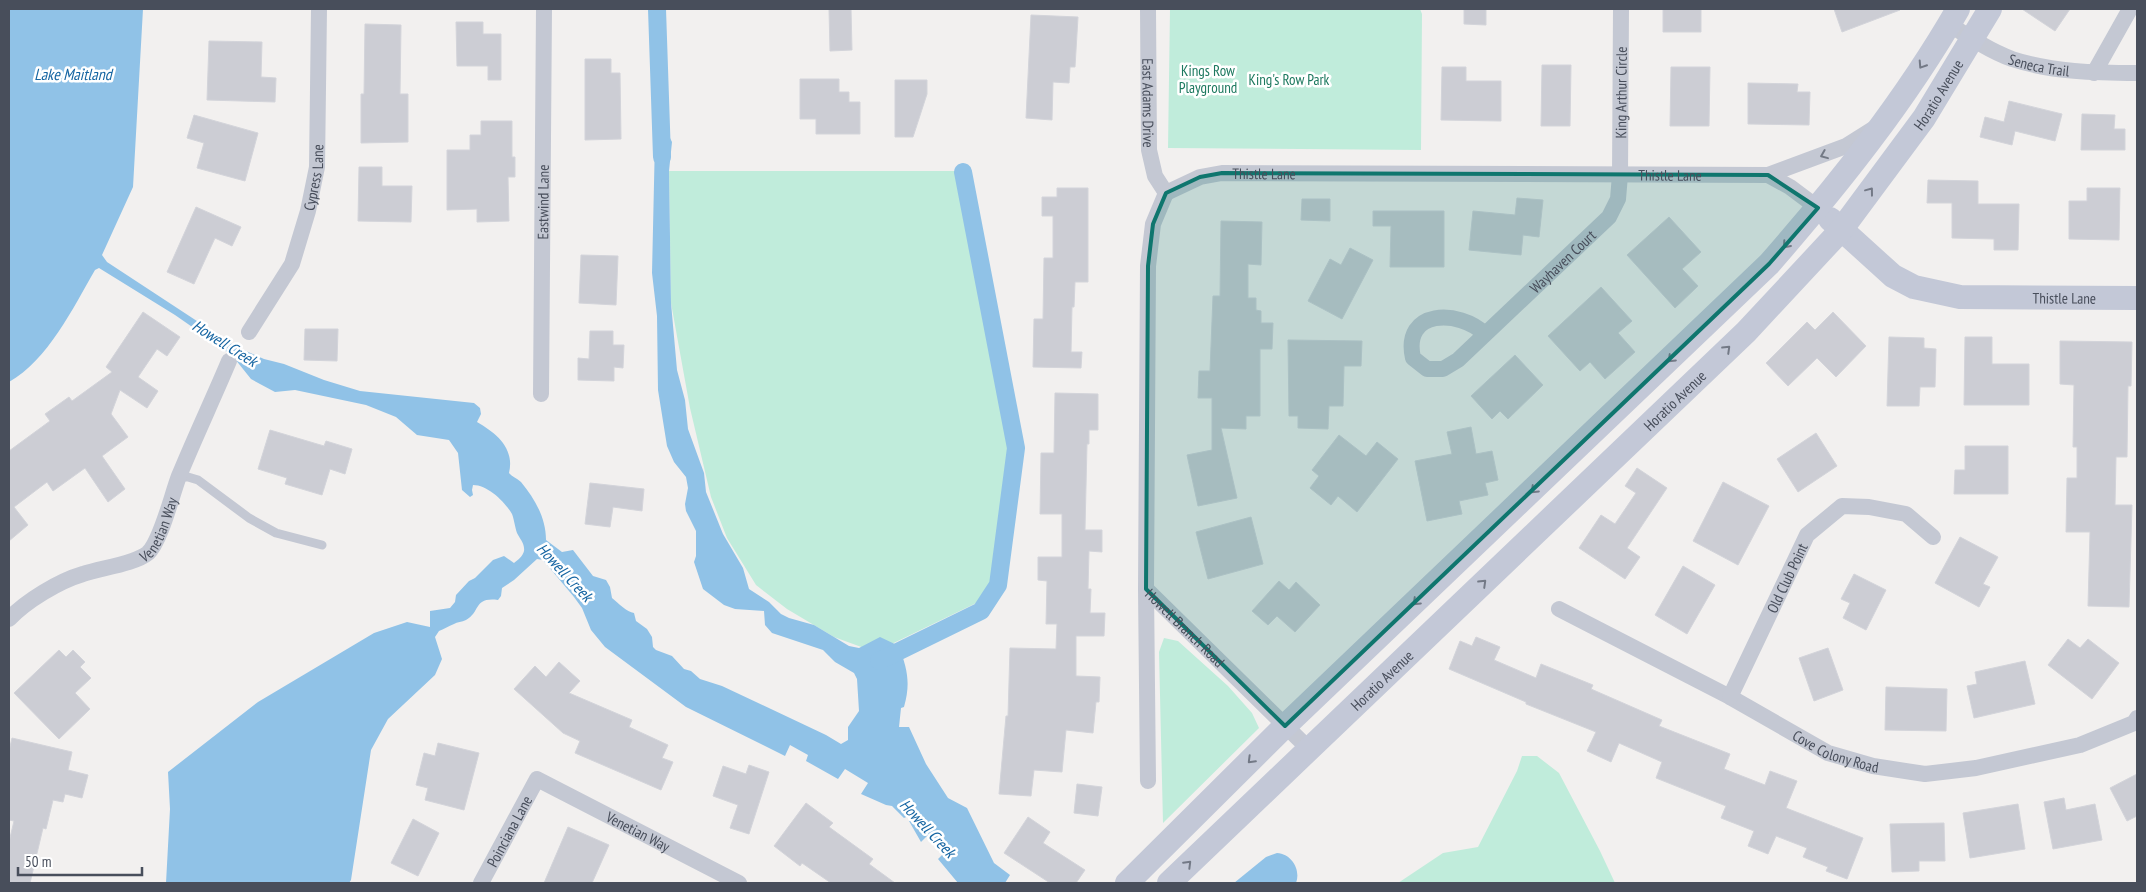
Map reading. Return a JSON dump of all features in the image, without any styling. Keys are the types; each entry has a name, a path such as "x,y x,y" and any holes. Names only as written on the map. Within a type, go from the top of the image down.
{"main road":[{"name":"Horatio Avenue","path":"1309,750 1746,332 1841,230 1924,118 1990,9"},
{"name":"Horatio Avenue","path":"1285,726 1769,264 1818,208 1882,124 1953,16"},
{"name":"Thistle Lane","path":"1818,208 1893,276 1914,287 1960,297 2137,298"},
{"path":"1554,471 1576,494"},
{"path":"1127,883 1285,726"},
{"path":"1169,883 1309,750"}],"street":[{"name":"Cypress Lane","path":"249,332 292,264 308,211 317,167 319,9"},
{"name":"Eastwind Lane","path":"541,394 544,9"},
{"name":"East Adams Drive","path":"1148,9 1149,150 1155,176 1166,194"},
{"name":"King Arthur Circle","path":"1620,175 1621,9"},
{"path":"2094,73 2130,9"},
{"name":"Seneca Trail","path":"1953,16 1972,39 2010,58 2034,65 2094,73 2137,73"},
{"path":"1768,175 1846,146 1882,124"},
{"name":"Thistle Lane","path":"1166,194 1200,177 1222,173 1768,175 1790,187 1818,208"},
{"name":"Wayhaven Court","path":"1485,334 1608,217 1618,199 1620,175"},
{"name":"Howell Branch Road","path":"1166,194 1153,224 1148,266 1146,589 1309,750"},
{"name":"Venetian Way","path":"9,619 17,610 55,586 80,574 140,558 149,552 156,540 178,477 229,361"},
{"name":"Old Club Point","path":"1730,697 1807,535 1842,506 1869,507 1906,514 1933,537"},
{"path":"1146,589 1148,780"},
{"name":"Cove Colony Road","path":"1559,609 1730,697 1828,753 1873,766 1924,774 1976,768 2080,745 2134,723 2137,718"},
{"name":"Venetian Way","path":"537,779 739,883"},
{"name":"Poinciana Lane","path":"481,883 537,779"}],"lane":[{"path":"178,477 198,480 249,518 276,533 322,545"}],"highlighted area":[{"path":"1222,173 1768,175 1818,208 1769,264 1285,726 1146,589 1148,266 1153,224 1166,193 1200,177"}],"green space":[{"name":"King's Row Park","path":"1170,9 1420,9 1422,14 1421,150 1168,148"},
{"path":"669,171 966,171 1016,446 997,593 875,652 834,637 787,609 756,585 727,538 711,497 690,408 671,303"},
{"path":"1164,638 1178,641 1228,686 1252,713 1259,728 1163,823 1159,652"},
{"path":"1522,756 1537,756 1559,773 1615,883 1398,883 1443,853 1478,847 1517,771"}],"water":[{"path":"9,9 143,9 133,187 102,255 107,262 235,346 264,359 284,364 324,380 360,391 474,403 480,408 481,414 477,422 491,431 502,442 509,456 509,473 521,482 535,502 542,516 546,540 562,552 573,550 593,576 606,580 610,587 612,598 634,613 636,621 647,629 652,637 653,647 656,650 672,656 684,669 691,671 700,679 722,686 826,735 841,744 848,740 848,727 859,711 857,679 854,673 835,662 823,650 772,633 765,625 764,611 735,609 724,605 703,589 694,562 696,556 696,531 686,511 685,504 688,488 686,477 674,462 667,446 658,390 657,316 652,273 655,139 665,133 668,134 672,142 669,171 671,303 677,370 685,400 688,429 704,473 706,492 723,534 743,568 749,589 769,602 781,614 814,625 849,646 859,648 880,637 899,646 908,683 904,707 901,708 899,727 909,727 926,764 948,798 967,808 994,863 1010,875 1005,883 958,883 938,859 945,852 929,834 921,842 909,821 911,815 904,818 892,806 861,794 868,783 845,769 838,779 806,761 808,755 790,745 785,756 686,707 605,647 591,630 582,608 574,597 543,560 537,559 502,588 501,596 498,600 481,603 471,617 439,631 435,637 442,659 435,675 388,719 371,750 349,883 166,883 170,809 168,772 258,702 374,633 407,622 430,627 430,611 450,608 455,602 456,595 493,560 504,556 514,563 523,555 524,546 517,533 512,514 501,500 490,491 479,486 473,485 473,495 470,497 462,490 458,453 449,440 417,435 396,417 366,405 295,390 275,392 251,379 235,359 221,347 175,315 99,268 95,270 48,347 36,361 9,382"},
{"path":"1277,853 1287,856 1294,864 1297,873 1296,883 1234,883 1266,857"}],"building":[{"path":"829,9 851,9 852,50 830,51"},
{"path":"1464,9 1486,9 1486,25 1464,24"},
{"path":"1663,9 1701,9 1701,32 1663,32"},
{"path":"1834,9 1900,9 1900,10 1842,32"},
{"path":"2022,9 2070,9 2055,31"},
{"path":"1031,15 1078,17 1075,67 1070,67 1069,83 1053,82 1052,120 1026,118"},
{"path":"456,22 483,22 483,34 501,34 501,80 488,80 488,66 457,66"},
{"path":"365,24 401,25 400,94 408,94 408,142 361,143 361,94 364,94"},
{"path":"209,41 262,42 261,77 276,78 275,102 207,100"},
{"path":"585,59 611,59 611,73 620,73 621,139 585,140"},
{"path":"1542,65 1571,65 1570,126 1541,126"},
{"path":"1442,67 1466,67 1466,81 1501,81 1501,121 1441,120"},
{"path":"1671,67 1710,67 1709,126 1670,126"},
{"path":"800,79 839,79 839,92 849,92 849,102 860,102 860,134 816,134 816,119 800,119"},
{"path":"895,80 927,80 927,94 913,137 895,137"},
{"path":"1748,83 1798,84 1797,92 1810,92 1809,125 1748,124"},
{"path":"2009,101 2062,114 2055,141 2015,131 2012,145 1980,137 1985,117 2004,122"},
{"path":"2082,114 2115,115 2114,129 2125,129 2125,150 2081,150"},
{"path":"194,115 258,133 245,181 197,168 204,143 187,138"},
{"path":"481,121 512,121 512,157 515,157 515,177 508,177 509,221 477,222 477,209 447,210 447,150 470,150 470,135 481,135"},
{"path":"359,167 382,167 382,186 412,186 411,222 358,221"},
{"path":"1928,180 1978,181 1978,204 2019,204 2018,250 1994,250 1994,239 1952,238 1952,203 1927,203"},
{"path":"1057,188 1088,188 1088,282 1075,282 1074,307 1072,307 1071,352 1082,352 1081,368 1033,367 1034,319 1043,319 1044,258 1053,258 1053,216 1042,216 1042,197 1057,197"},
{"path":"2087,188 2120,188 2119,240 2069,239 2069,201 2087,201"},
{"path":"1517,198 1543,200 1539,237 1523,235 1521,255 1469,250 1473,211 1515,215"},
{"path":"1302,199 1330,199 1330,221 1301,220"},
{"path":"196,207 241,227 232,246 215,238 194,284 167,272"},
{"path":"1373,211 1444,211 1444,267 1390,267 1391,226 1373,226"},
{"path":"1669,217 1701,252 1682,269 1698,286 1675,308 1627,255"},
{"path":"1221,221 1262,222 1261,265 1248,264 1248,298 1256,298 1256,310 1261,311 1261,323 1273,323 1272,349 1260,349 1260,416 1246,416 1246,429 1221,428 1237,498 1198,506 1187,455 1212,450 1212,398 1198,398 1199,371 1210,371 1213,296 1220,296"},
{"path":"1350,248 1373,260 1342,319 1308,301 1330,259 1341,265"},
{"path":"581,255 618,256 616,305 579,303"},
{"path":"1601,287 1632,321 1618,333 1635,352 1605,379 1590,362 1580,371 1548,336"},
{"path":"143,312 180,337 167,356 157,349 138,377 158,391 147,408 120,390 111,414 128,437 102,456 125,489 108,502 85,468 53,491 47,482 14,507 28,525 9,541 9,451 50,421 45,414 69,397 72,401 112,372 106,367"},
{"path":"1833,312 1866,346 1836,377 1817,358 1788,386 1766,363 1807,322 1815,330"},
{"path":"305,329 338,329 337,361 304,360"},
{"path":"590,331 613,331 613,345 624,345 623,368 614,367 614,381 578,380 578,358 589,359"},
{"path":"1889,337 1924,338 1924,348 1936,349 1935,387 1920,387 1919,406 1887,406"},
{"path":"1965,337 1992,337 1992,364 2029,364 2029,405 1964,405"},
{"path":"1288,340 1362,341 1361,366 1344,366 1343,406 1329,406 1328,429 1298,428 1298,416 1289,416"},
{"path":"2060,341 2132,342 2131,386 2128,386 2127,457 2116,457 2115,505 2132,505 2129,607 2088,606 2090,532 2066,532 2067,478 2077,478 2077,447 2073,447 2074,385 2060,384"},
{"path":"1515,355 1543,385 1508,419 1500,411 1492,419 1471,396"},
{"path":"1055,393 1098,394 1098,430 1089,430 1089,444 1087,444 1085,530 1102,530 1102,552 1089,551 1088,589 1091,589 1090,613 1105,613 1104,636 1076,636 1076,676 1100,677 1099,702 1096,702 1093,733 1066,730 1062,772 1034,770 1031,796 999,794 1006,716 1008,716 1010,648 1056,649 1057,624 1046,624 1047,581 1038,580 1038,557 1062,557 1062,514 1040,514 1041,453 1054,453"},
{"path":"1471,427 1476,454 1492,451 1498,480 1485,483 1488,495 1459,501 1462,514 1427,521 1415,461 1452,454 1447,432"},
{"path":"270,430 324,446 326,441 352,449 345,474 330,469 322,495 285,484 287,478 258,469"},
{"path":"1816,433 1837,466 1798,492 1777,459"},
{"path":"1339,435 1366,456 1377,442 1398,459 1357,512 1338,496 1331,505 1310,488 1319,476 1312,470"},
{"path":"1965,446 2008,446 2008,494 1954,494 1955,470 1965,470"},
{"path":"1637,468 1667,488 1627,548 1640,557 1625,579 1579,548 1601,515 1615,524 1636,493 1625,486"},
{"path":"1723,482 1769,506 1738,565 1693,541"},
{"path":"590,483 644,489 642,511 613,507 610,527 585,524"},
{"path":"1251,517 1263,564 1208,579 1196,532"},
{"path":"1960,537 1998,557 1983,584 1990,587 1979,607 1935,583"},
{"path":"1683,566 1715,585 1687,634 1655,615"},
{"path":"1854,574 1886,590 1866,630 1843,618 1850,603 1841,599"},
{"path":"1279,581 1289,590 1296,582 1320,605 1295,632 1277,616 1268,625 1252,611"},
{"path":"1476,637 1500,647 1494,660 1536,678 1541,664 1593,685 1591,689 1662,720 1659,726 1730,754 1724,769 1765,785 1770,771 1797,781 1786,808 1863,838 1847,879 1826,871 1828,867 1803,857 1807,848 1776,836 1768,854 1748,846 1754,831 1721,818 1726,806 1656,778 1662,762 1619,743 1611,762 1587,751 1596,732 1526,704 1526,702 1449,669 1460,641 1472,646"},
{"path":"2068,639 2080,648 2088,639 2119,663 2092,699 2048,665"},
{"path":"1828,648 1843,690 1814,701 1799,658"},
{"path":"59,650 66,657 73,650 85,662 80,667 91,678 75,693 90,709 59,739 14,693"},
{"path":"2025,661 2035,704 1974,718 1967,686 1977,684 1975,672"},
{"path":"559,662 580,681 569,693 632,720 629,727 668,745 662,758 673,762 661,790 575,753 580,741 563,733 514,689 535,666 546,677"},
{"path":"1886,687 1947,689 1946,731 1885,730"},
{"path":"12,738 72,752 68,770 88,775 82,798 65,794 63,802 53,800 46,829 43,828 30,883 9,883 9,842 14,821 9,820 9,751"},
{"path":"438,743 479,753 464,810 425,800 428,788 416,785 424,753 435,756"},
{"path":"749,765 769,772 749,834 730,828 738,805 713,796 723,766 746,774"},
{"path":"2137,774 2137,816 2127,821 2110,788"},
{"path":"1077,784 1102,787 1098,816 1074,813"},
{"path":"2064,798 2066,810 2095,804 2102,840 2053,849 2044,802"},
{"path":"806,803 833,823 829,827 873,859 869,864 895,883 831,883 802,863 800,866 774,846"},
{"path":"2018,804 2025,849 1970,858 1963,813"},
{"path":"1028,817 1050,832 1043,843 1085,870 1076,883 1050,883 1004,853"},
{"path":"413,819 439,833 418,876 391,863"},
{"path":"1944,823 1945,861 1919,861 1919,871 1892,872 1890,824"},
{"path":"568,827 609,845 592,883 544,883"}],"waterway":[{"path":"657,9 662,157"},
{"path":"879,661 981,611 998,585 1016,448 963,172"}],"park label":[{"name":"Kings Row Playground","path":"1208,78"}],"water label":[{"name":"Lake Maitland","path":"73,74"},
{"name":"Howell Creek","path":"225,343"},
{"name":"Howell Creek","path":"565,572"},
{"name":"Howell Creek","path":"928,828"}]}
